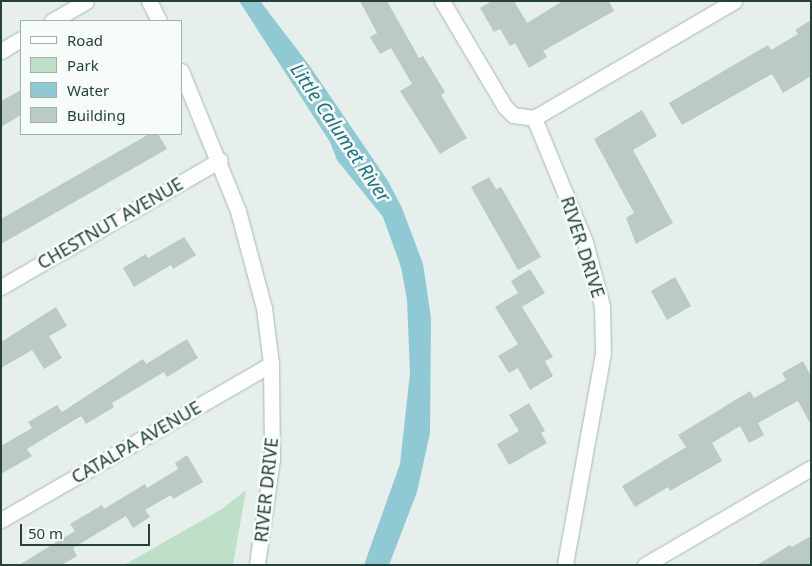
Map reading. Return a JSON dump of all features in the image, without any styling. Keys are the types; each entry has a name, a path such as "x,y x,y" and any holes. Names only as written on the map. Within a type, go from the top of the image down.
{"street":[{"path":"54,20 86,1"},
{"path":"149,1 158,20"},
{"path":"442,1 505,107 514,115 534,118 734,1"},
{"path":"1,51 20,40"},
{"name":"RIVER DRIVE","path":"182,73 220,160 253,263 264,308 271,364 272,459 257,565"},
{"name":"RIVER DRIVE","path":"534,118 590,256 604,330 566,565"},
{"name":"CHESTNUT AVENUE","path":"1,287 220,160"},
{"name":"CATALPA AVENUE","path":"1,520 271,364"},
{"path":"645,565 811,468"}],"green space":[{"path":"246,490 233,565 124,565 222,509"}],"water":[{"name":"Little Calumet River","path":"239,1 260,1 309,65 388,181 402,208 423,264 431,318 430,433 417,492 389,565 364,565 400,464 410,373 407,300 401,267 383,217 337,160 330,142"}],"building":[{"path":"360,1 387,1 419,58 423,56 445,92 441,95 467,138 440,154 400,91 412,84 391,48 380,54 370,37 377,33"},
{"path":"492,1 514,1 527,23 563,1 609,1 614,11 543,51 547,57 529,68 515,43 510,46 500,29 494,32 480,8"},
{"path":"811,20 811,76 783,93 772,74 682,125 669,103 768,45 771,50 798,34 795,30"},
{"path":"20,91 20,116 1,127 1,101"},
{"path":"642,110 657,136 633,150 673,223 636,244 626,218 634,213 594,139"},
{"path":"147,135 159,135 167,149 1,244 1,219"},
{"path":"489,177 496,189 501,187 541,257 518,270 471,187"},
{"path":"184,237 196,255 173,269 171,265 134,287 123,268 146,254 148,258"},
{"path":"530,269 545,293 522,307 553,357 545,361 553,376 530,390 518,368 509,373 498,356 518,344 495,307 518,293 511,281"},
{"path":"675,277 691,306 667,320 651,291"},
{"path":"56,307 67,326 49,336 62,358 44,369 32,350 1,368 1,342"},
{"path":"187,339 198,358 167,377 164,372 112,403 114,407 86,424 81,416 27,449 32,456 1,474 1,446 32,428 28,422 57,405 62,412 143,359 146,364"},
{"path":"803,361 811,376 811,425 798,401 758,423 764,435 749,443 740,426 712,443 722,461 670,491 668,487 635,507 622,486 686,447 678,435 750,391 754,398 786,380 782,373"},
{"path":"529,403 545,431 541,433 547,443 509,465 497,444 519,431 509,415"},
{"path":"187,455 203,482 173,499 171,495 145,510 150,517 133,528 126,516 73,548 77,556 62,565 19,565 75,531 70,524 102,505 104,509 145,484 147,488 178,469 175,463"},
{"path":"811,536 811,565 757,565 790,545 792,547"}]}
